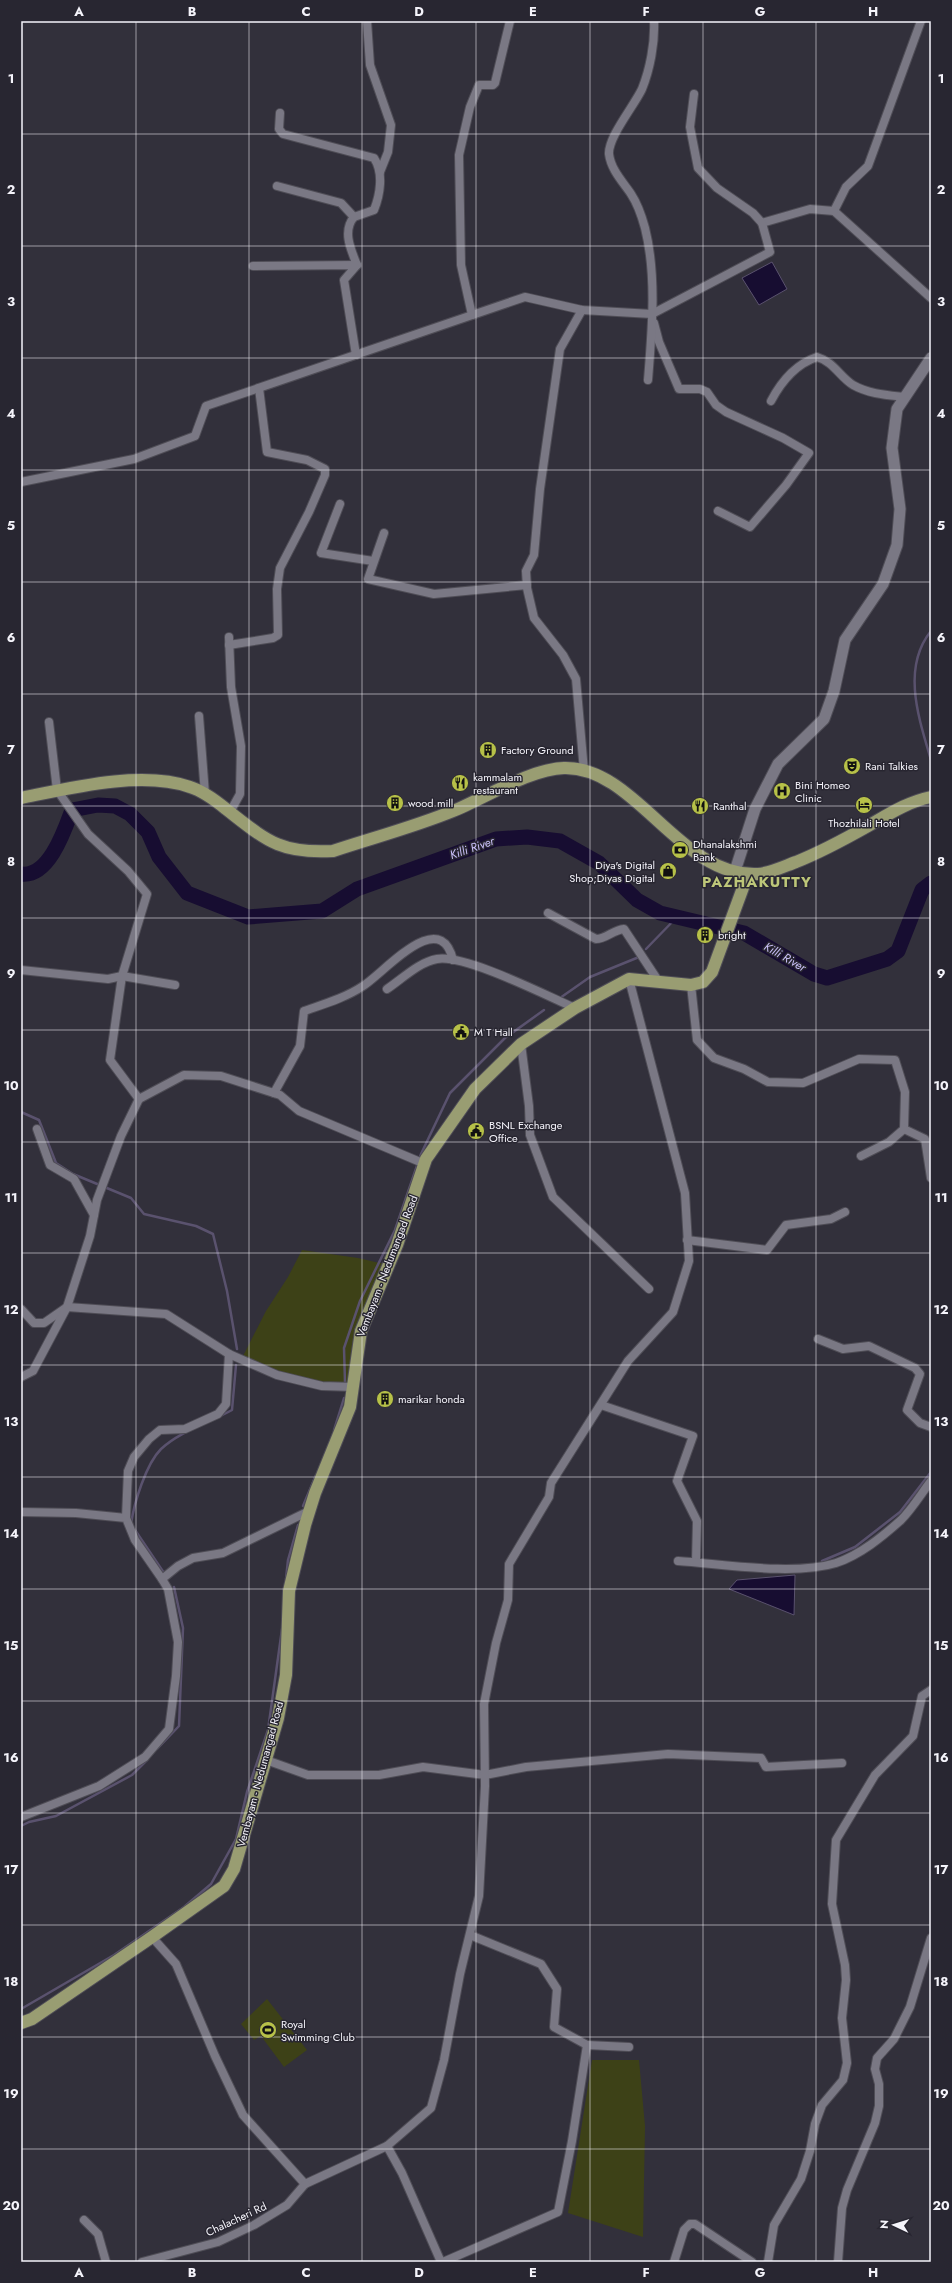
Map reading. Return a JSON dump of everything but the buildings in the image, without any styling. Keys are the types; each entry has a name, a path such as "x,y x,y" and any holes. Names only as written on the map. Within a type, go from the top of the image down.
{"main road":[{"path":"735,871 755,809 778,764 824,719 834,692 844,640 882,584 897,545 900,509 892,448 897,409 931,358"},
{"path":"21,798 88,784 144,780 172,782 190,787 205,794 277,846 313,852 332,851 451,812 544,771 565,768 584,771 602,778 618,788 695,852 713,863 748,874 761,874 808,857 900,807 931,797"},
{"path":"629,979 691,985 703,982 712,972 733,919 748,874"},
{"name":"Vembayam - Nedumangad Road","path":"21,2023 32,2019 152,1938 224,1886 234,1869 278,1718 286,1675 289,1591 309,1511 350,1408 361,1330 397,1245 425,1164 439,1139 475,1090 521,1044 576,1008 629,979"}],"street":[{"path":"357,265 350,244 348,229 354,217 374,210 378,200 380,172 388,152 390,125 370,65 367,21"},
{"path":"472,316 461,265 459,155 470,107 479,85 493,85 495,83 510,21"},
{"path":"648,380 652,314 649,250 644,227 632,195 612,165 609,153 613,141 641,90 650,62 654,21"},
{"path":"834,212 846,187 868,166 921,21"},
{"path":"21,482 134,459 195,436 206,406 525,297 582,310 652,314 770,252 762,223 753,213 717,188 698,168 690,127 694,94"},
{"path":"280,113 279,129 283,134 374,158 380,172"},
{"path":"277,186 341,203 354,217"},
{"path":"762,223 810,209 834,212 931,298"},
{"path":"356,355 344,280 357,265"},
{"path":"252,266 357,265"},
{"path":"582,310 560,349 540,489 534,554 526,571 527,585 534,618 563,655 576,679 584,771"},
{"path":"652,314 659,342 679,389 700,389 726,412 771,431 808,453 786,485 750,527 718,511"},
{"path":"771,401 780,384 806,360 817,357 831,363 852,384 863,390 905,397"},
{"path":"230,812 240,794 239,728 231,687 229,641 273,638 278,635 277,589 280,568 309,512 325,475 325,469 307,460 267,452 259,388"},
{"path":"340,504 321,553 373,562"},
{"path":"384,533 368,579 424,593 434,594 527,585"},
{"path":"199,716 205,794"},
{"path":"49,722 58,791 88,834 128,871 147,894 122,976 110,1060 139,1099"},
{"path":"548,913 596,940 602,939 619,929 624,929 659,982"},
{"path":"274,1093 300,1046 304,1011 338,999 363,986 414,945 424,940 437,938 443,941 450,947 453,960"},
{"path":"387,989 424,963 437,959 453,960 481,967 576,1008"},
{"path":"21,970 108,979 122,976 175,985"},
{"path":"152,1938 176,1964 215,2056 243,2115 305,2184 387,2146 431,2108 444,2060 479,1896 485,1775 484,1704 496,1643 508,1600 509,1564 549,1497 551,1483 628,1361 673,1312 688,1261 685,1193 629,979"},
{"path":"691,985 697,1040 714,1058 744,1069 768,1082 803,1083 859,1059 895,1060 905,1092 904,1129 889,1142 861,1156"},
{"path":"521,1044 529,1106 530,1135 553,1197 649,1289"},
{"path":"21,1377 33,1371 67,1307 90,1236 97,1200 121,1136 139,1099 184,1075 221,1076 274,1093 299,1111 425,1164"},
{"path":"37,1129 50,1165 74,1179 94,1215"},
{"path":"904,1129 925,1139 931,1178"},
{"path":"688,1240 767,1250 786,1225 831,1219 845,1212"},
{"path":"21,1310 34,1323 44,1323 67,1307 166,1314 229,1354 277,1375 322,1386 354,1388"},
{"path":"818,1339 843,1349 869,1346 915,1368 920,1374 907,1410 920,1423 931,1427"},
{"path":"21,1817 99,1786 145,1756 169,1729 176,1676 178,1642 168,1589 135,1540 126,1518 128,1471 134,1457 149,1439 160,1430 185,1429 218,1414 226,1404 229,1354"},
{"path":"601,1405 693,1436 677,1480 697,1521 696,1562"},
{"path":"678,1561 792,1569 817,1567 836,1563 864,1550 902,1519 931,1481"},
{"path":"162,1579 178,1566 193,1558 223,1552 309,1511"},
{"path":"21,1512 76,1513 126,1518"},
{"path":"768,2262 774,2225 801,2179 810,2151 814,2124 822,2105 843,2080 847,2063 842,2018 846,1980 845,1965 832,1904 836,1840 847,1824 875,1775 913,1736 922,1696 931,1690"},
{"path":"266,1760 308,1775 379,1775 423,1767 485,1775 526,1767 668,1754 761,1758 766,1768 842,1763"},
{"path":"470,1935 541,1964 557,1989 554,2027 587,2045 629,2047"},
{"path":"838,2262 842,2208 847,2190 875,2123 879,2106 879,2084 875,2069 877,2058 894,2039 910,2007 931,1938"},
{"path":"387,2146 402,2173 442,2262 558,2212 572,2141 587,2045"},
{"name":"Chalacheri Rd","path":"142,2262 218,2242 254,2225 287,2205 305,2184"},
{"path":"84,2220 98,2234 106,2262"},
{"path":"674,2262 684,2230 690,2224 695,2224 752,2262"}],"green space":[{"path":"302,1250 358,1258 384,1264 370,1316 354,1390 289,1375 243,1356 266,1311 288,1277"},
{"name":"Royal Swimming Club","path":"267,1999 307,2050 284,2067 261,2036 254,2040 241,2024"},
{"path":"592,2060 639,2060 645,2126 643,2237 568,2213"}],"shaded area":[{"path":"772,262 787,289 759,305 742,278"},
{"path":"795,1575 794,1615 729,1589 737,1580"}],"waterway":[{"path":"931,631 922,645 917,661 915,677 915,694 918,711 931,760"},
{"name":"Killi River","path":"21,874 31,873 48,861 60,840 72,810 98,805 115,806 130,814 148,832 159,857 187,893 248,917 322,911 357,889 496,839 527,837 560,841 599,863 637,900 660,913 744,933 814,974 827,978 887,959 898,951 922,890 931,883"},
{"path":"646,949 677,917"},
{"path":"560,998 590,977 639,957"},
{"path":"345,1383 344,1348 360,1301 395,1230 421,1154 450,1093 505,1038 544,1010"},
{"path":"21,1112 39,1120 56,1163 73,1174 131,1198 144,1214 196,1226 213,1234 227,1291 237,1349"},
{"path":"131,1524 142,1484 150,1464 161,1449 186,1432 232,1410 236,1365"},
{"path":"334,1430 344,1398"},
{"path":"822,1561 855,1547 900,1512 931,1472"},
{"path":"303,1506 316,1475"},
{"path":"286,1579 288,1560 298,1525"},
{"path":"135,1530 164,1573"},
{"path":"157,1749 179,1726 183,1628 174,1587"},
{"path":"21,2009 114,1955 184,1907 211,1884 236,1839 247,1792 268,1730 282,1629"},
{"path":"21,1826 29,1822 56,1816 132,1775 147,1760"}],"place":[{"name":"Factory Ground","path":"488,750"},
{"name":"Rani Talkies","path":"852,766"},
{"name":"kammalam restaurant","path":"460,783"},
{"name":"Bini Homeo Clinic","path":"782,791"},
{"name":"wood mill","path":"395,803"},
{"name":"Thozhilali Hotel","path":"864,805"},
{"name":"Ranthal","path":"700,806"},
{"name":"Dhanalakshmi Bank","path":"680,850"},
{"name":"Diya's Digital Shop;Diyas Digital","path":"668,871"},
{"name":"bright","path":"705,935"},
{"name":"M T Hall","path":"461,1032"},
{"name":"BSNL Exchange Office","path":"476,1131"},
{"name":"marikar honda","path":"385,1399"},
{"name":"Royal Swimming Club","path":"268,2030"}],"district":[{"name":"PAZHAKUTTY","path":"757,882"}]}
